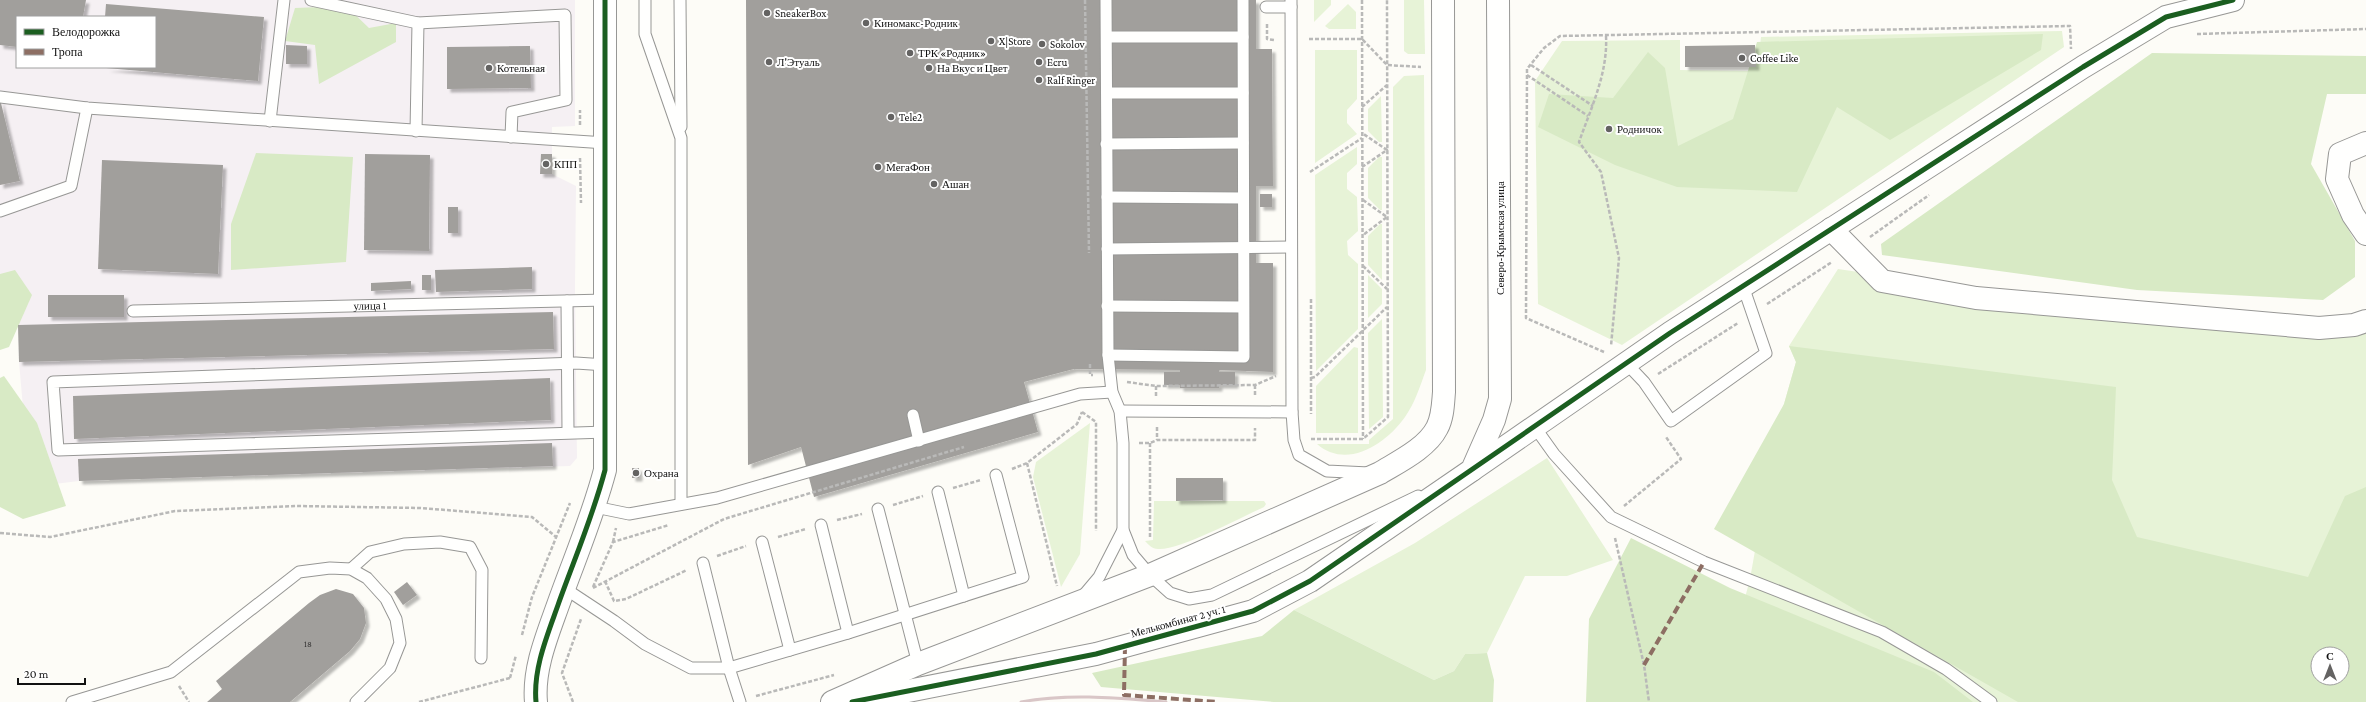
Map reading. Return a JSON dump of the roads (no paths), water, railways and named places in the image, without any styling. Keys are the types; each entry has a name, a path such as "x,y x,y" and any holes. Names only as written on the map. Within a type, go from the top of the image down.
{"street":[{"path":"536,702 536,676 549,629 595,507 605,470 605,0"},
{"path":"832,702 918,664 1150,575 1380,473 1416,452 1437,428 1442,414 1444,392 1442,0"},
{"name":"Северо-Крымская улица","path":"1472,470 1494,420 1500,399 1498,0"},
{"name":"Мелькомбинат 2 уч. 1","path":"852,702 1096,654 1253,611 1310,581 1472,470 1534,426 1618,359 1742,286 2083,67 2166,17 2233,0"},
{"path":"2366,143 2340,154 2337,179 2353,215 2366,234"},
{"path":"1831,229 1882,281 1976,298 2319,328 2354,325 2366,321"}],"lane":[{"path":"270,120 284,0"},
{"path":"311,0 418,23 565,15 566,100 512,112 511,137"},
{"path":"645,0 645,34 681,138"},
{"path":"680,0 681,504"},
{"path":"1106,0 1108,355 1112,392 1120,411 1123,443 1123,530 1133,555 1150,575 1170,593 1189,599 1212,595 1472,470"},
{"path":"1108,355 1244,357 1243,0"},
{"path":"1266,7 1291,4 1292,412 1294,440 1299,455 1327,471 1380,473"},
{"path":"416,131 418,23"},
{"path":"1107,37 1243,37"},
{"path":"1107,93 1243,93"},
{"path":"0,97 87,108 606,143"},
{"path":"0,211 71,186 87,108"},
{"path":"1106,144 1243,143"},
{"path":"1107,197 1243,198"},
{"path":"1107,249 1291,247"},
{"path":"1618,359 1644,382 1671,421 1766,353 1742,286"},
{"name":"улица 1","path":"134,311 606,300"},
{"path":"567,301 568,432"},
{"path":"1107,306 1243,307"},
{"path":"606,364 567,363 53,382 58,450 568,432 606,432"},
{"path":"595,507 629,514 717,498 1080,394 1112,392"},
{"path":"1120,411 1292,412"},
{"path":"913,415 919,441"},
{"path":"1534,426 1554,454 1611,517 1704,562 1882,632 1946,669 1992,702"},
{"path":"564,588 645,644 691,668 729,668 848,633 1023,577 996,475"},
{"path":"938,492 964,596"},
{"path":"878,509 918,664"},
{"path":"821,525 848,633"},
{"path":"1078,603 1099,577 1123,530"},
{"path":"351,569 370,552 404,544 440,542 470,547 482,570 481,658"},
{"path":"762,542 790,650"},
{"path":"703,563 729,668 740,701"},
{"path":"72,702 170,672 299,572 330,568 351,569 367,578 386,598 396,619 400,643 390,668 356,702"}],"railway":[{"path":"1021,702 1039,699 1075,697 1166,702"}],"place":[{"name":"SneakerBox","path":"767,13"},
{"name":"Киномакс-Родник","path":"866,23"},
{"name":"X|Store","path":"991,41"},
{"name":"Sokolov","path":"1042,44"},
{"name":"ТРК «Родник»","path":"910,53"},
{"name":"Coffee Like","path":"1742,58"},
{"name":"Л'Этуаль","path":"769,62"},
{"name":"Ecru","path":"1039,62"},
{"name":"Котельная","path":"489,68"},
{"name":"На Вкус и Цвет","path":"929,68"},
{"name":"Ralf Ringer","path":"1039,80"},
{"name":"Tele2","path":"891,117"},
{"name":"Родничок","path":"1609,129"},
{"name":"КПП","path":"546,164"},
{"name":"МегаФон","path":"878,167"},
{"name":"Ашан","path":"934,184"},
{"name":"Охрана","path":"636,473"}]}
